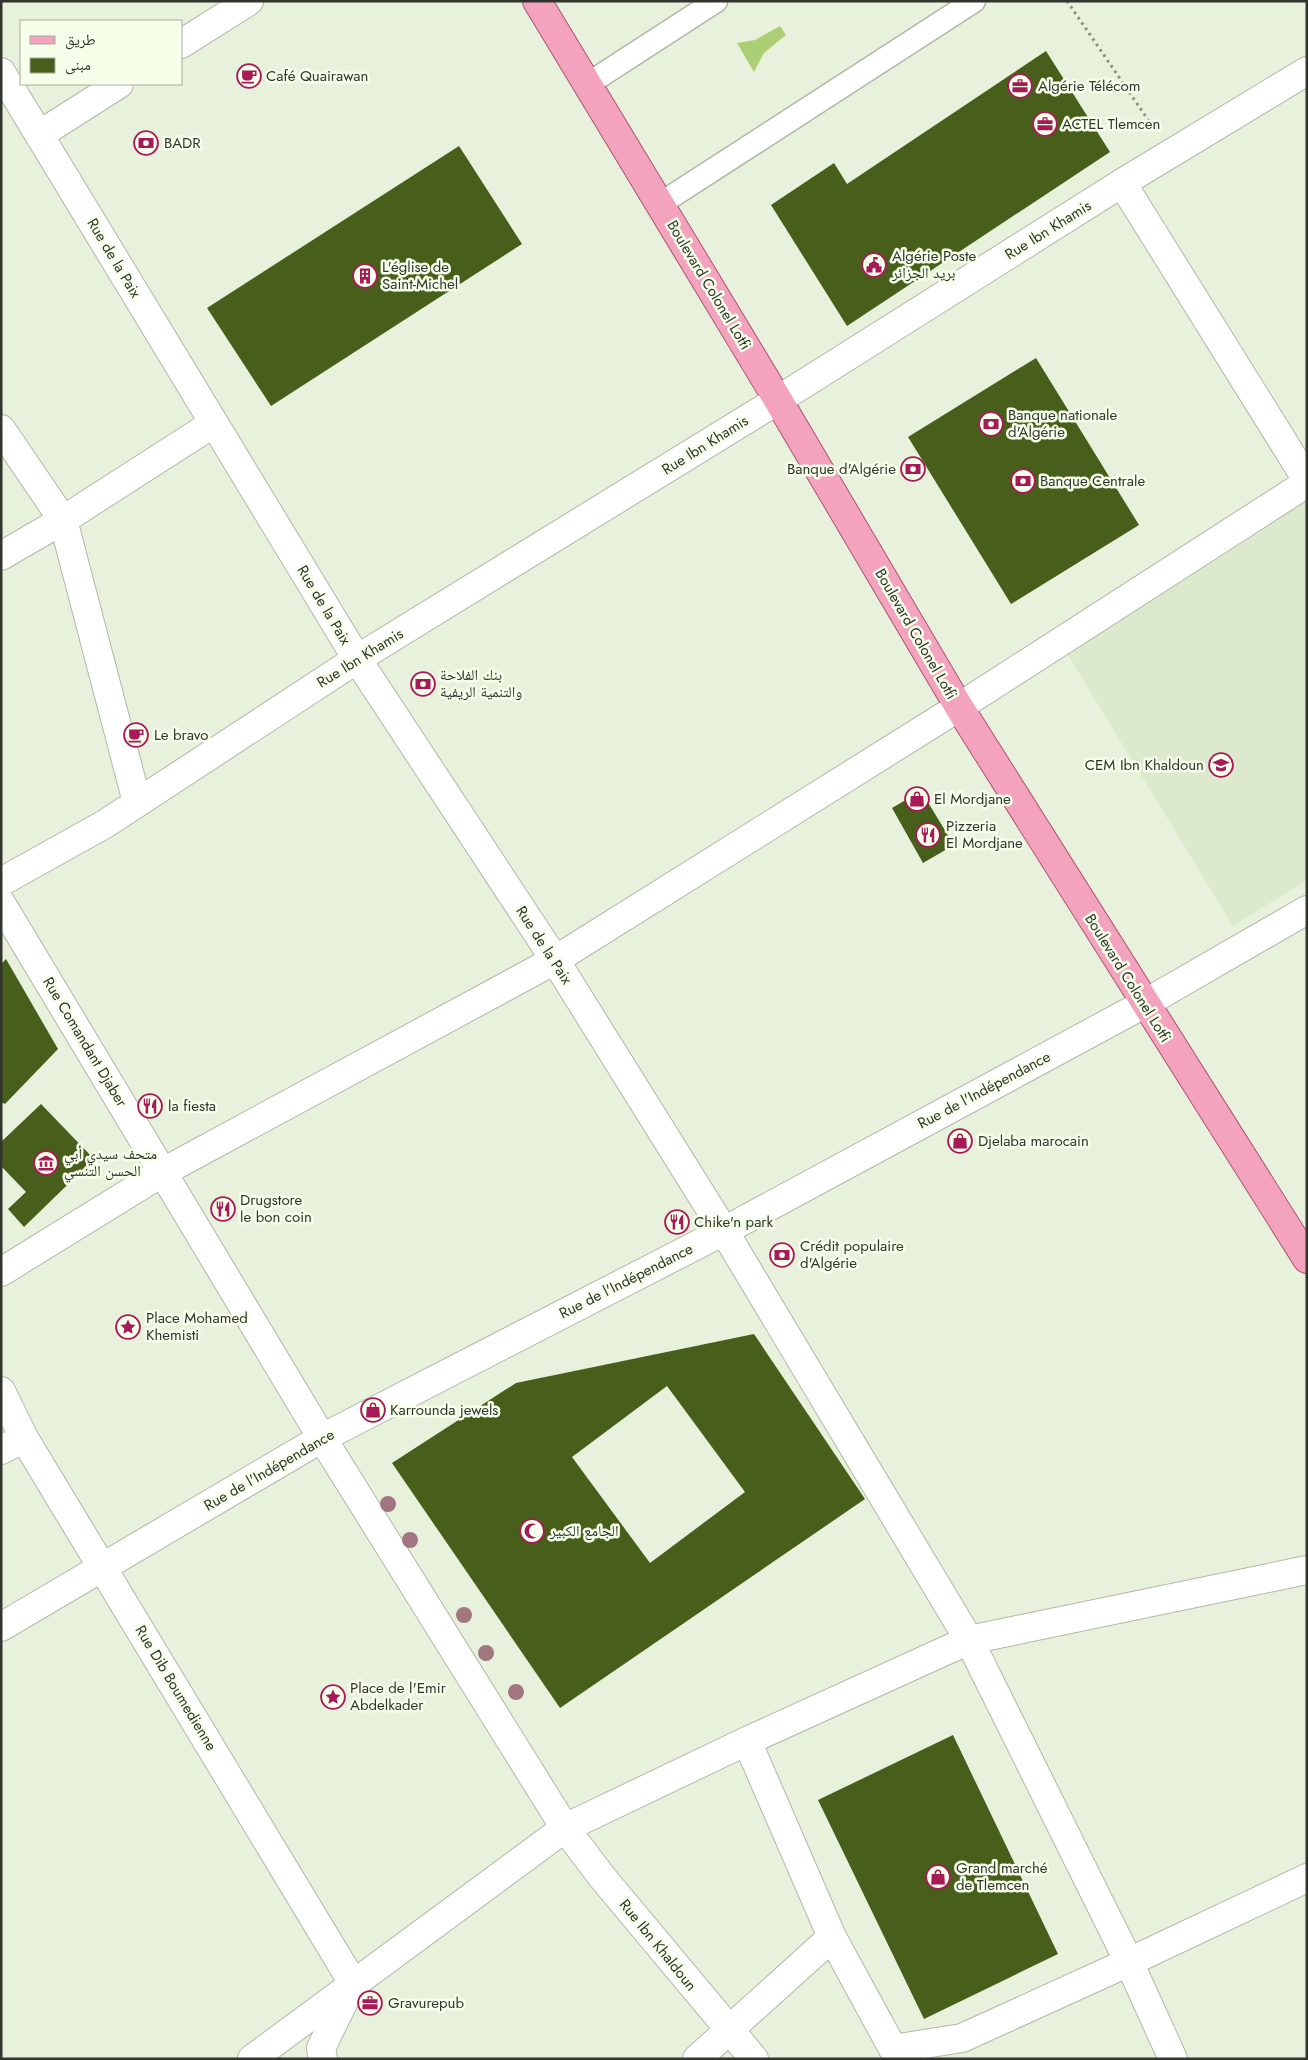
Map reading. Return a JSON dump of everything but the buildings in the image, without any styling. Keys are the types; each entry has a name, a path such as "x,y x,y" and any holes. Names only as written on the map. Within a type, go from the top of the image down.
{"main road":[{"name":"Boulevard Colonel Lotfi","path":"536,1 778,400 959,707 1144,1004 1307,1259"}],"street":[{"path":"182,43 249,1"},
{"name":"Rue Ibn Khamis","path":"1,882 105,824 357,659 778,400 1122,183 1307,70"},
{"name":"Rue de la Paix","path":"1,72 357,659 555,960 724,1231 969,1640 1129,1962 1173,2059"},
{"path":"39,135 118,85"},
{"path":"1,1272 163,1172 555,960 959,707 1307,482 1122,183"},
{"path":"1,556 63,520 214,423"},
{"path":"1,429 63,520 137,802"},
{"name":"Rue Comandant Djaber","path":"1,903 322,1438"},
{"name":"Rue de l'Indépendance","path":"1,1627 322,1438 724,1231 1144,1004 1307,910"},
{"name":"Rue Dib Boumedienne","path":"1,1391 13,1444 103,1567 353,1983"},
{"name":"Rue Ibn Khaldoun","path":"322,1438 565,1828 602,1877 728,2031 754,2059"},
{"path":"252,2059 565,1828 747,1741 969,1640 1307,1570"},
{"path":"747,1741 832,1937 893,2049 962,2038 1307,1878"},
{"path":"696,2059 832,1937"},
{"path":"323,2059 321,2048 353,1983"}],"lane":[{"path":"588,84 716,1"},
{"path":"660,204 974,1"}],"path":[{"path":"1067,1 1171,153"}],"shaded area":[{"path":"780,26 786,35 764,53 754,72 737,43 755,40"},
{"name":"CEM Ibn Khaldoun","path":"1307,501 1307,880 1233,926 1065,650"}],"place":[{"name":"Café Quairawan","path":"249,76"},
{"name":"Algérie Télécom","path":"1020,86"},
{"name":"ACTEL Tlemcen","path":"1045,124"},
{"name":"BADR","path":"146,143"},
{"name":"Algérie Poste بريد الجزائر","path":"874,265"},
{"name":"L'église de Saint-Michel","path":"365,276"},
{"name":"Banque nationale d'Algérie","path":"991,424"},
{"name":"Banque d'Algérie","path":"913,469"},
{"name":"Banque Centrale","path":"1023,481"},
{"name":"بنك الفلاحة والتنمية الريفية","path":"423,684"},
{"name":"Le bravo","path":"136,735"},
{"name":"CEM Ibn Khaldoun","path":"1221,765"},
{"name":"El Mordjane","path":"917,799"},
{"name":"Pizzeria El Mordjane","path":"928,835"},
{"name":"la fiesta","path":"150,1106"},
{"name":"Djelaba marocain","path":"960,1141"},
{"name":"متحف سيدي أبي الحسن التنسي","path":"46,1163"},
{"name":"Drugstore le bon coin","path":"223,1209"},
{"name":"Chike'n park","path":"677,1222"},
{"name":"Crédit populaire d'Algérie","path":"782,1255"},
{"name":"Place Mohamed Khemisti","path":"128,1327"},
{"name":"Karrounda jewels","path":"373,1410"},
{"name":"الجامع الكبير","path":"532,1531"},
{"name":"Place de l'Emir Abdelkader","path":"333,1697"},
{"name":"Grand marché de Tlemcen","path":"938,1877"},
{"name":"Gravurepub","path":"370,2003"}]}
